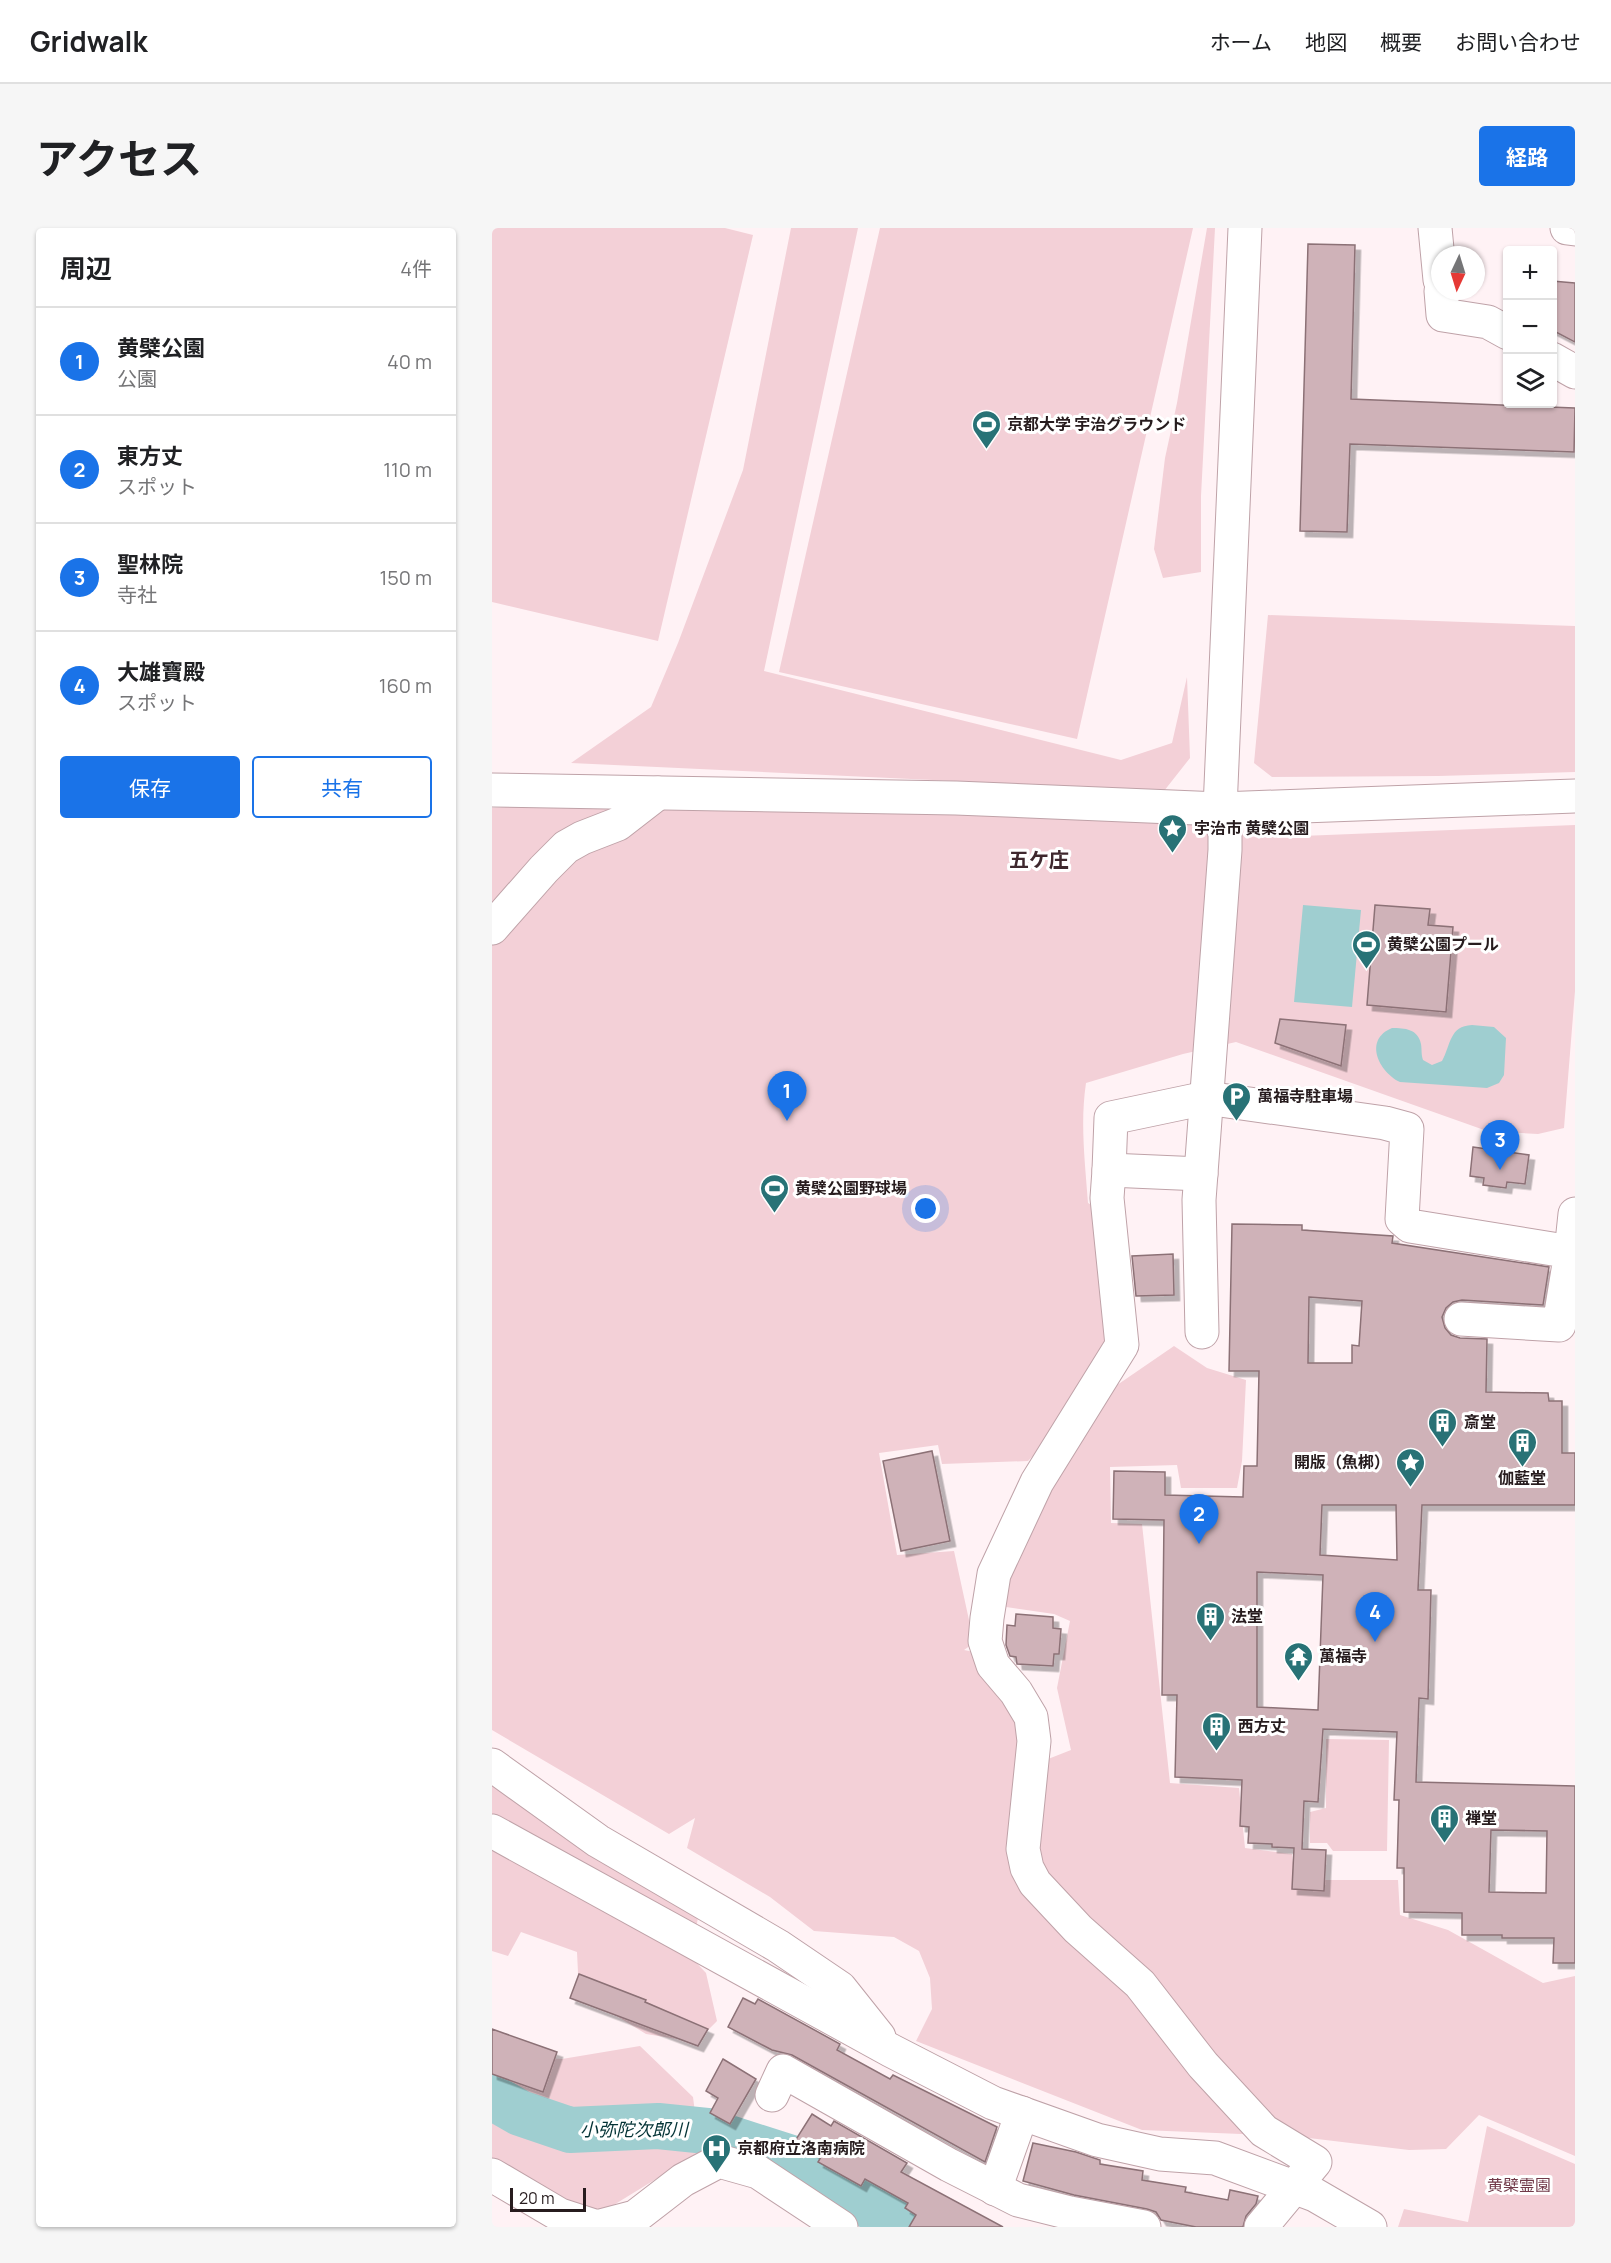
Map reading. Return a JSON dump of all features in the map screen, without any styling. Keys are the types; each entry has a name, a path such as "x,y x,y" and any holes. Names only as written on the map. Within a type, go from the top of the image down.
{"street":[{"path":"1202,1332 1199,1200 1225,850 1225,835 1220,809 1245,228"},
{"path":"1435,228 1437,246"},
{"path":"1567,228 1575,229"},
{"path":"1442,300 1443,315 1488,322 1503,330"},
{"path":"1557,362 1575,372"},
{"path":"492,790 956,798 1220,809 1575,796"},
{"path":"492,928 544,869 567,847 582,838 618,825 658,793"},
{"path":"1261,2227 1315,2162 1264,2131 1203,2065 1140,1984 1078,1929 1035,1883 1027,1868 1023,1849 1034,1741 1031,1717 1016,1692 993,1665 985,1641 994,1574 1037,1482 1122,1345 1107,1198 1111,1118 1206,1098 1385,1123 1407,1129 1402,1219 1410,1226 1573,1252"},
{"path":"1109,1170 1201,1173"},
{"path":"1461,1319 1558,1325 1573,1252 1575,1214"},
{"path":"492,1765 598,1841 778,1946 840,1988 890,2050"},
{"path":"492,1831 890,2050 993,2103 1097,2140 1160,2154 1215,2158 1315,2195 1370,2227"},
{"path":"772,2095 783,2071 1018,2200 1070,2213 1144,2227"},
{"path":"995,2188 1022,2113"},
{"path":"492,2175 560,2215 597,2227 635,2217 683,2180 719,2161 758,2172 840,2227"}],"green space":[{"path":"492,228 725,228 753,235 658,641 492,602"},
{"path":"791,228 858,228 764,671 1121,760 1172,743 1187,677 1190,758 1164,791 571,763 651,707 678,643 743,470"},
{"name":"京都大学 宇治グラウンド","path":"880,228 1193,228 1077,739 779,672"},
{"path":"1207,228 1215,228 1201,496 1201,572 1163,578 1154,549 1165,458 1177,403"},
{"path":"1268,615 1575,626 1575,772 1272,777 1254,763"},
{"path":"665,799 1200,825 1277,837 1575,825 1575,991 1564,1128 1538,1134 1487,1131 1236,1042 1183,1054 1086,1083 1084,1158 1088,1203 1099,1209 1109,1346 1051,1437 1028,1461 942,1464 938,1445 879,1453 897,1555 954,1551 974,1643 964,1650 979,1653 1043,1761 1071,1750 1057,1688 1070,1621 1054,1614 1006,1607 1009,1580 1047,1491 1104,1394 1174,1346 1207,1368 1246,1380 1242,1461 1237,1488 1181,1488 1177,1465 1110,1467 1111,1523 1142,1524 1170,1783 1239,1788 1245,1848 1292,1854 1295,1880 1398,1880 1400,1915 1448,1930 1543,1983 1575,1976 1575,2156 1479,2115 1446,2149 1409,2150 1292,2136 1142,2130 916,2041 932,2009 930,1978 919,1951 894,1937 814,1931 770,1897 687,1848 695,1818 669,1834 492,1730 492,808"},
{"path":"1326,1739 1389,1740 1387,1851 1333,1851 1327,1843 1310,1843 1310,1812 1326,1808"},
{"path":"492,1772 700,1906 696,1929 492,1815"},
{"path":"492,1842 674,1939 706,1973 717,2021 696,2042 646,2034 579,1993 577,1952 521,1932 508,1956 492,1951"},
{"path":"640,2046 693,2097 700,2152 599,2214 544,2195 492,2164 492,2055 562,2059"},
{"name":"黄檗霊園","path":"1487,2126 1575,2164 1575,2227 1398,2227 1404,2209 1468,2222"}],"water":[{"path":"1303,905 1361,910 1352,1007 1294,1002"},
{"path":"1472,1025 1494,1027 1506,1038 1504,1075 1499,1083 1487,1088 1400,1082 1386,1071 1377,1056 1378,1040 1383,1033 1392,1028 1406,1029 1417,1035 1423,1060 1432,1065 1442,1061 1452,1037 1459,1029"}],"building":[{"path":"1308,244 1355,245 1351,399 1503,405 1503,408 1575,408 1574,452 1350,444 1347,532 1300,531"},
{"path":"1557,281 1575,283 1575,342 1557,333"},
{"path":"1375,905 1430,909 1428,925 1453,927 1446,1012 1367,1005"},
{"path":"1280,1019 1346,1025 1341,1066 1275,1043"},
{"path":"1473,1147 1529,1155 1525,1184 1507,1182 1506,1188 1483,1185 1484,1178 1470,1176"},
{"path":"1232,1224 1302,1225 1302,1230 1393,1236 1392,1243 1549,1267 1543,1305 1462,1300 1453,1302 1446,1308 1442,1317 1445,1328 1451,1335 1460,1338 1487,1339 1486,1392 1548,1393 1549,1401 1562,1401 1562,1453 1575,1453 1575,1505 1422,1505 1418,1590 1431,1590 1428,1699 1419,1698 1416,1782 1575,1786 1575,1963 1553,1963 1554,1938 1462,1935 1462,1913 1404,1912 1404,1868 1397,1868 1399,1800 1394,1800 1397,1732 1323,1729 1318,1802 1304,1801 1302,1849 1326,1850 1324,1891 1292,1889 1294,1848 1248,1843 1249,1827 1240,1826 1242,1780 1175,1777 1177,1695 1162,1695 1164,1520 1113,1519 1114,1471 1165,1472 1165,1495 1243,1497 1244,1466 1257,1466 1259,1371 1229,1371","holes":["1309,1297 1362,1301 1359,1346 1352,1345 1352,1363 1308,1363","1322,1505 1396,1505 1397,1560 1320,1555","1257,1572 1323,1575 1318,1710 1257,1707","1491,1830 1547,1831 1546,1893 1489,1892"]},
{"path":"1173,1254 1174,1295 1136,1296 1132,1256"},
{"path":"932,1451 950,1541 901,1551 883,1461"},
{"path":"1016,1614 1053,1617 1053,1628 1061,1629 1059,1654 1054,1654 1053,1666 1017,1664 1016,1657 1010,1656 1006,1645 1007,1625 1015,1626"},
{"path":"579,1974 646,2000 645,2002 708,2029 698,2046 570,1998"},
{"path":"743,1998 755,2004 758,1999 840,2044 837,2050 890,2079 893,2075 997,2127 985,2162 792,2055 772,2050 728,2027"},
{"path":"492,2029 557,2052 543,2092 492,2074"},
{"path":"723,2059 756,2079 730,2124 710,2113 718,2098 706,2091"},
{"path":"812,2114 831,2126 834,2121 907,2163 901,2172 1003,2227 909,2227 916,2215 905,2208 908,2203 865,2179 861,2186 818,2162 821,2157 795,2141"},
{"path":"1033,2143 1076,2152 1100,2160 1100,2164 1143,2171 1142,2180 1186,2187 1185,2192 1228,2200 1230,2190 1258,2196 1256,2204 1246,2216 1243,2227 1196,2227 1161,2220 1156,2212 1147,2209 1074,2195 1023,2181"}],"waterway":[{"name":"小弥陀次郎川","path":"492,2097 520,2113 570,2130 658,2126 707,2131 791,2158 904,2227"}],"place":[{"name":"京都大学 宇治グラウンド","path":"986,450"},
{"name":"宇治市 黄檗公園","path":"1173,854"},
{"name":"黄檗公園プール","path":"1366,970"},
{"name":"黄檗公園","path":"787,1121"},
{"name":"萬福寺駐車場","path":"1236,1122"},
{"name":"聖林院","path":"1500,1170"},
{"name":"黄檗公園野球場","path":"774,1214"},
{"name":"斎堂","path":"1443,1448"},
{"name":"伽藍堂","path":"1522,1468"},
{"name":"開版（魚梆）","path":"1411,1488"},
{"name":"東方丈","path":"1199,1544"},
{"name":"法堂","path":"1210,1642"},
{"name":"大雄寶殿","path":"1375,1642"},
{"name":"萬福寺","path":"1298,1682"},
{"name":"西方丈","path":"1217,1752"},
{"name":"禅堂","path":"1444,1844"},
{"name":"京都府立洛南病院","path":"716,2174"}],"district":[{"name":"五ケ庄","path":"1039,860"}]}
